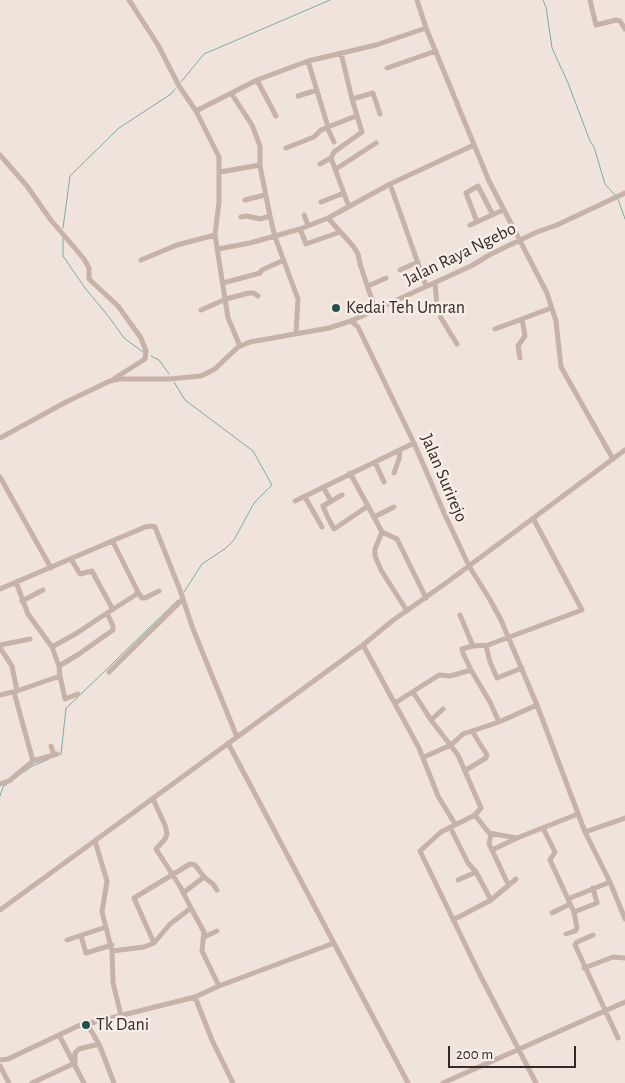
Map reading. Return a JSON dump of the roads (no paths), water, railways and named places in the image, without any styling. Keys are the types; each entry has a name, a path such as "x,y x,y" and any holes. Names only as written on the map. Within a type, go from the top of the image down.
{"street":[{"path":"129,0 158,46 179,86 196,111 218,151 220,172 215,235 228,318 240,346"},
{"path":"417,0 426,28 474,145 503,210 546,293 556,321 561,367 613,459"},
{"path":"590,0 596,25 616,20 625,29"},
{"path":"196,111 257,80 308,62 376,45 426,28"},
{"path":"387,68 436,51"},
{"path":"320,164 331,158 334,152 362,132 356,116 341,54"},
{"path":"308,62 334,142"},
{"path":"257,80 276,116"},
{"path":"298,96 317,90"},
{"path":"231,93 256,133 261,149 260,165 275,237 298,299 296,334"},
{"path":"352,99 374,94 380,114"},
{"path":"286,148 314,137 319,131 356,116"},
{"path":"336,169 376,143"},
{"path":"218,249 275,237 328,218 390,184 474,145"},
{"path":"0,155 27,186 50,219 84,259 89,268 89,279 118,306 140,338 146,352 145,359 142,363 110,381"},
{"path":"331,158 349,207"},
{"path":"220,172 260,165"},
{"path":"390,184 426,286"},
{"path":"477,222 466,193 477,187 480,186 493,215"},
{"path":"321,202 344,193"},
{"name":"Jalan Raya Ngebo","path":"0,438 66,402 110,381 119,379 169,379 201,376 215,369 240,346 250,342 329,328 350,321 471,266 520,240 623,194"},
{"path":"245,200 265,195"},
{"path":"470,225 503,210"},
{"path":"304,215 308,225"},
{"path":"241,217 247,216 260,219 270,216"},
{"path":"328,218 358,254 375,309"},
{"path":"300,229 306,244 340,232"},
{"path":"141,260 177,245 215,235"},
{"path":"223,283 260,273 262,270 284,260"},
{"path":"400,270 418,262"},
{"path":"368,286 386,278"},
{"path":"434,283 437,306 441,318 457,344"},
{"path":"201,310 226,299 250,293 258,296"},
{"path":"495,329 551,308"},
{"path":"358,327 360,317"},
{"path":"520,358 518,346 525,336 522,319"},
{"name":"Jalan Surirejo","path":"350,321 358,327 414,443 469,566 489,598 508,637 538,705 585,832 610,882 625,919"},
{"path":"295,501 414,443"},
{"path":"394,473 400,450"},
{"path":"0,910 363,645 376,633 625,450"},
{"path":"375,462 384,482"},
{"path":"350,474 382,532 398,539 426,598"},
{"path":"0,477 51,568"},
{"path":"323,487 331,501"},
{"path":"342,495 324,504 334,529 368,506"},
{"path":"305,496 322,527"},
{"path":"374,516 394,507"},
{"path":"499,722 462,650 473,646 486,646 582,610 533,518"},
{"path":"0,589 113,542 144,527 155,527 183,599 192,630 237,737"},
{"path":"382,532 375,549 375,556 381,570 407,611"},
{"path":"113,542 141,597 145,598 159,591"},
{"path":"72,558 80,574 92,571 112,608"},
{"path":"16,582 28,614 52,647 59,666 65,699 78,694"},
{"path":"22,601 43,590"},
{"path":"52,647 138,592"},
{"path":"109,672 183,599"},
{"path":"59,666 113,630 107,613"},
{"path":"460,615 473,646"},
{"path":"30,639 0,646 12,666 15,692 33,761"},
{"path":"363,645 424,757 438,796 468,863 476,872 491,900"},
{"path":"486,646 497,678 522,668"},
{"path":"395,702 439,676 450,676 471,670"},
{"path":"0,695 15,692 60,676"},
{"path":"414,692 431,720 458,755 482,808 475,815 441,832 420,850 453,920 536,1083"},
{"path":"424,757 451,745 463,734 499,722 538,705"},
{"path":"431,720 443,709"},
{"path":"466,770 486,758 487,755 472,731"},
{"path":"228,743 408,1083"},
{"path":"0,784 9,780 33,761 55,754 51,746"},
{"path":"153,799 167,834 156,849 202,926 204,937 202,951 219,986"},
{"path":"492,850 578,814"},
{"path":"475,815 491,834 517,838"},
{"path":"585,832 625,818"},
{"path":"543,828 555,852 550,860 574,912 578,928 566,934"},
{"path":"491,834 489,844 508,884"},
{"path":"95,841 107,881 102,912 112,948 112,983 121,1015"},
{"path":"154,943 134,898 190,864 194,865 217,890"},
{"path":"458,880 476,872"},
{"path":"183,893 204,878"},
{"path":"453,920 491,900 516,879"},
{"path":"552,913 593,888 610,882"},
{"path":"574,912 597,903 593,888"},
{"path":"80,936 86,953 112,948 144,947 154,943 170,924 191,908"},
{"path":"68,940 106,927"},
{"path":"204,937 217,931"},
{"path":"593,935 576,944 584,968 618,1038"},
{"path":"0,1060 8,1059 78,1026 195,997 219,986 334,943"},
{"path":"584,968 613,957 625,958"},
{"path":"195,997 212,1040 233,1083"},
{"path":"443,1083 625,1002"},
{"path":"87,1024 98,1044 114,1083"},
{"path":"59,1035 84,1083"},
{"path":"32,1083 74,1064 76,1061 76,1051 98,1044"},
{"path":"0,1066 10,1083"},
{"path":"44,1077 48,1083"}],"waterway":[{"path":"181,82 204,54 330,0"},
{"path":"543,0 546,7 552,48 594,147 605,184 616,196"},
{"path":"63,228 70,176 119,128 171,94 175,89"},
{"path":"618,199 625,219"},
{"path":"63,238 63,256 85,288 124,338 143,352"},
{"path":"151,356 159,360 169,374"},
{"path":"174,382 185,400 253,451 272,485 254,503 234,540 226,548 202,564 184,592"},
{"path":"81,694 178,600"},
{"path":"60,754 66,708 78,697"},
{"path":"24,772 32,766 49,759"},
{"path":"0,796 3,787 7,784"}],"place":[{"name":"Kedai Teh Umran","path":"336,308"},
{"name":"Tk Dani","path":"86,1025"}]}
